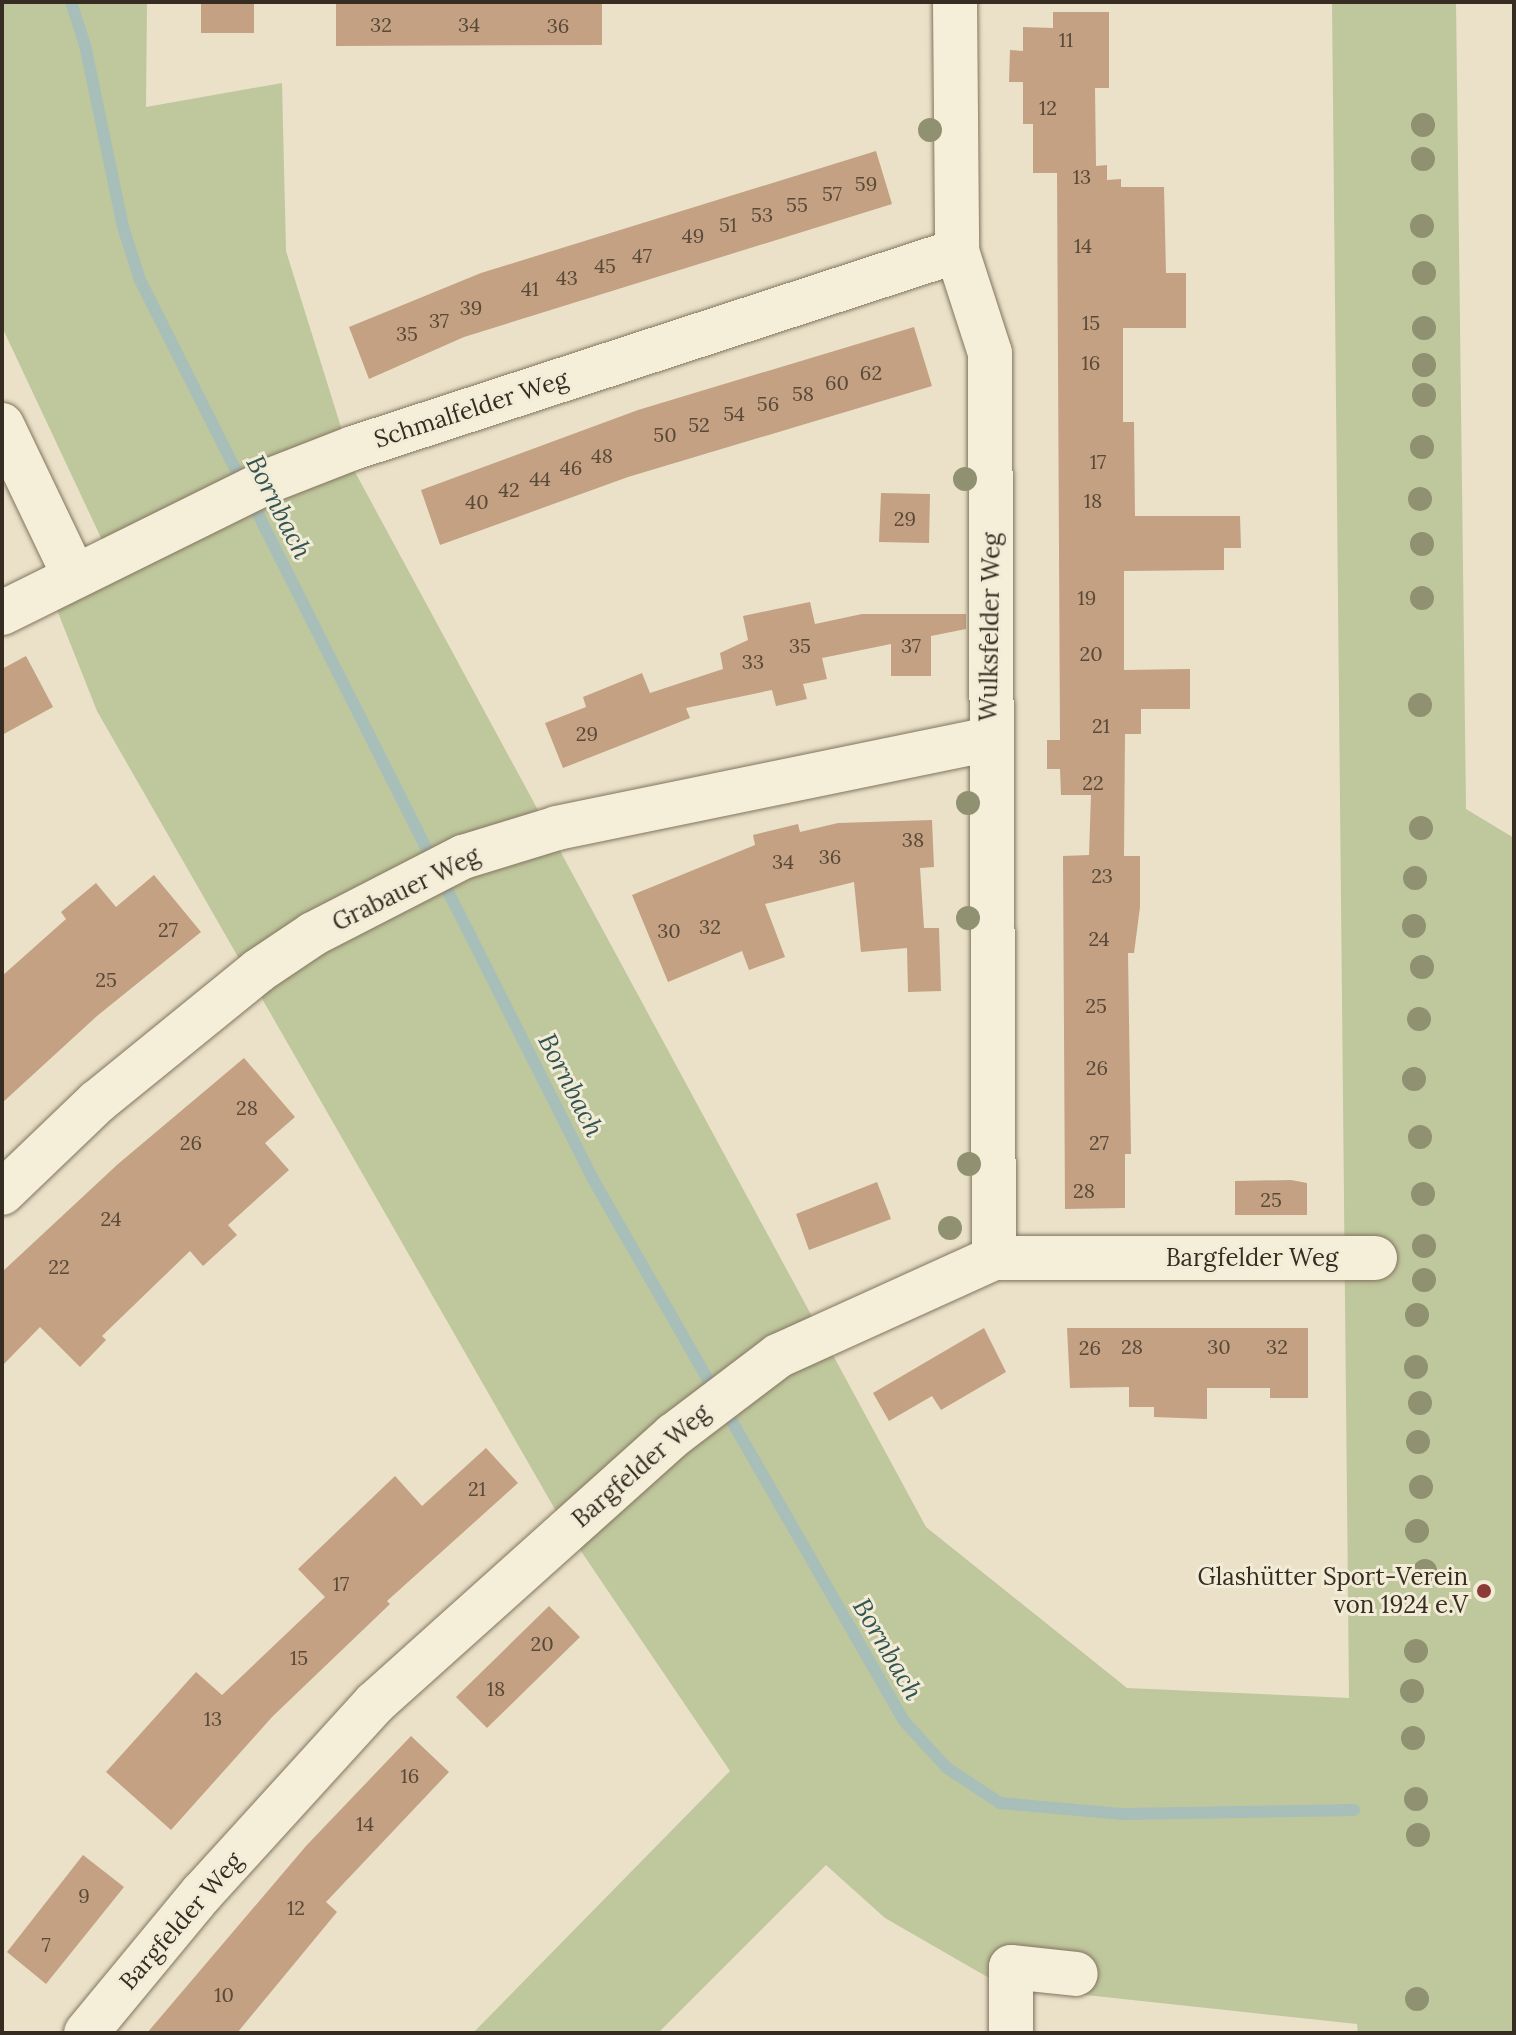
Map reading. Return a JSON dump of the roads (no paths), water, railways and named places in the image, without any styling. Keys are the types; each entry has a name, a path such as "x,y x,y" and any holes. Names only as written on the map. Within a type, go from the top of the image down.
{"street":[{"name":"Wulksfelder Weg","path":"955,2 957,251 990,353 989,739 994,1258"},
{"name":"Schmalfelder Weg","path":"2,613 73,573 221,503 353,448 957,251"},
{"path":"2,425 73,573"},
{"name":"Grabauer Weg","path":"2,1193 97,1102 258,971 313,934 463,857 588,821 989,739"},
{"name":"Bargfelder Weg","path":"86,2033 202,1893 375,1703 699,1414 736,1386 821,1334 994,1258 1375,1258"},
{"path":"1011,2033 1011,1967 1076,1974"}],"waterway":[{"name":"Bornbach","path":"71,2 85,45 123,227 140,280 594,1181 904,1721 947,1768 1000,1803 1122,1814 1354,1810"}],"place":[{"name":"Glashütter Sport-Verein von 1924 e.V","path":"1484,1591"}]}
